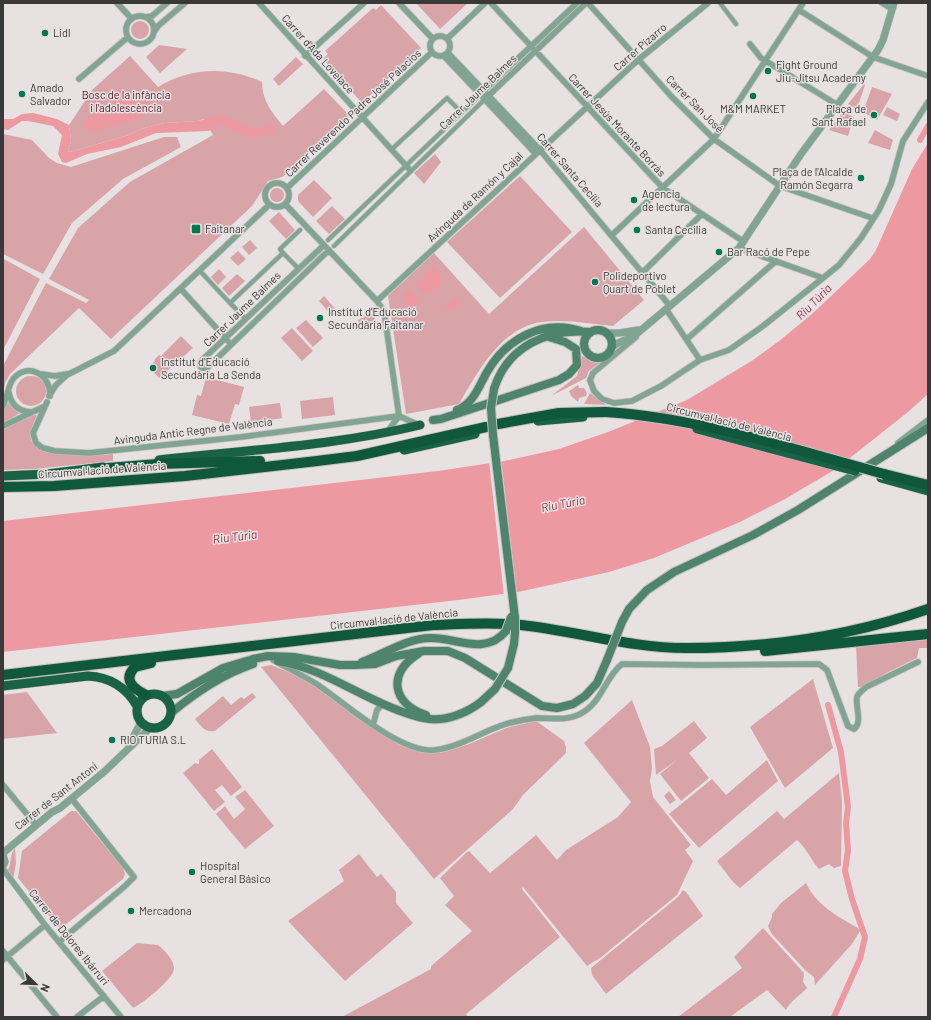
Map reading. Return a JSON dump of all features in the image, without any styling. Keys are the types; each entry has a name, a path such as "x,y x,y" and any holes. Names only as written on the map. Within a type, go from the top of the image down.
{"highway":[{"name":"Circumval·lació de València","path":"3,487 62,485 238,471 246,468 334,459 492,429 559,413 656,416 690,422 881,476 928,485"},
{"name":"Circumval·lació de València","path":"3,476 25,476 96,469 154,461 338,441 386,433 420,425"},
{"path":"238,471 356,459 441,443 492,429"},
{"path":"96,469 158,464 296,459 368,452"},
{"path":"881,476 928,491"},
{"name":"Circumval·lació de València","path":"3,675 433,625 489,623 522,625 651,645 686,648 770,644 836,635 876,626 928,609"},
{"path":"686,648 721,652 770,651 928,634"},
{"path":"146,695 131,685 129,680 131,670 142,664 179,659 189,654"},
{"path":"3,686 88,676 101,677 115,682 133,699 137,706"},
{"path":"154,693 162,696 169,703 171,714 166,723 158,727 151,728 141,722 137,715 137,706 140,700 146,695 154,693"}],"main road":[{"path":"420,425 461,408 469,402 494,362 518,339 539,329 550,327 585,331"},
{"path":"171,714 198,690 223,675 257,662 273,660 291,663 317,673 383,704 413,716 431,719 451,717 482,702 495,689 508,668 514,644 515,632 492,429 491,408 494,389 502,368 513,356 534,340 557,334 585,331 600,330 607,333 611,340 611,348 604,360 594,358 586,353 583,344 586,336 585,331"},
{"path":"549,337 571,338 583,344"},
{"path":"433,420 514,395 558,380 570,374 577,365 576,349 565,342 549,337"},
{"path":"162,696 177,694 204,678 239,662 268,656 294,657 340,665 354,665 375,664 396,656 424,651 448,652 465,658 542,706 558,708 573,704 585,696 597,683 622,622 629,609 647,590 674,572 752,535 791,514 846,478 928,428"},
{"path":"354,665 404,644 421,639 441,639 483,645 496,641 506,631 513,617"},
{"path":"424,651 408,660 397,675 397,690 407,706 425,715 451,717"}],"street":[{"path":"117,3 132,19"},
{"path":"128,37 127,25 132,19 138,16 152,16 168,3"},
{"path":"128,37 138,43 146,42 158,26 185,3"},
{"name":"Carrer d'Ada Lovelace","path":"258,3 410,170"},
{"path":"305,56 364,3"},
{"path":"399,3 432,39"},
{"path":"448,38 485,3"},
{"name":"Carrer Jesús Morante Borrás","path":"491,3 663,188 742,245 776,261 823,278"},
{"name":"Carrer Jaume Balmes","path":"576,3 534,48 486,98 410,170 232,345 207,368 201,368 200,362 299,269 481,93 534,48 587,3"},
{"name":"Carrer San José","path":"587,3 671,96 714,139 780,186 872,218"},
{"name":"Carrer Pizarro","path":"587,108 638,60 708,3"},
{"path":"720,3 736,24"},
{"path":"612,235 714,139 803,3"},
{"path":"611,348 616,344 634,336 640,329 668,308 742,245 836,104 873,57 883,40 893,6 882,3"},
{"path":"799,10 873,57 928,76"},
{"path":"146,17 153,28 152,36"},
{"path":"440,35 448,38 451,44 446,54 438,56 432,52 430,47 432,39 440,35"},
{"path":"79,79 128,37"},
{"path":"750,44 761,58 836,104"},
{"name":"Carrer Reverendo Padre José Palacios","path":"287,188 432,52"},
{"name":"Carrer Santa Cecília","path":"446,54 538,152 643,272 668,308 700,360"},
{"path":"391,150 447,98 461,112"},
{"path":"640,329 636,337 604,360 593,373 590,380 594,391 602,399 614,403 632,401 661,386 700,360 729,350 762,327 839,265 861,238 888,193 903,141 928,102"},
{"name":"Avinguda de Ramón y Cajal","path":"377,301 587,108"},
{"path":"280,183 287,188 289,195 285,204 279,208 269,206 264,198 265,190 268,186 280,183"},
{"path":"285,204 331,248 384,311 399,416 386,433"},
{"path":"3,426 43,407 56,385 73,372 114,351 269,206"},
{"path":"643,272 701,215"},
{"path":"299,269 280,249 300,230"},
{"path":"230,303 283,253"},
{"path":"687,339 776,261"},
{"path":"200,271 246,319"},
{"path":"181,289 232,345"},
{"path":"607,333 619,333 640,329"},
{"path":"3,406 10,386 18,375 32,371 55,376 73,372"},
{"path":"38,373 48,383 48,399"},
{"path":"9,392 14,405 25,412 32,412"},
{"name":"Avinguda Antic Regne de València","path":"48,399 33,433 36,443 43,448 55,451 89,453 241,437 399,416"},
{"path":"399,416 420,425"},
{"path":"846,478 928,420"},
{"path":"273,660 316,684 373,725 410,747 433,750 446,748 508,724 534,718 567,718 580,715 597,700 617,668 622,664 819,664 827,670 848,726 854,729 858,724 857,698 859,694 866,687 918,662"},
{"path":"373,725 377,710 383,704"},
{"name":"Carrer de Sant Antoni","path":"122,756 141,722"},
{"name":"Carrer de Sant Antoni","path":"3,854 52,812 72,799 122,756 151,728"},
{"path":"3,785 36,825"},
{"path":"59,942 134,877 72,799"},
{"path":"3,854 5,862 3,866"},
{"name":"Carrer de Dolores Ibárruri","path":"3,869 45,925 121,1017"},
{"path":"5,958 45,925"},
{"path":"3,951 5,958 57,1017"},
{"path":"77,1017 104,996"}],"green space":[{"path":"416,3 468,3 440,29"},
{"path":"381,5 421,48 362,103 323,59 328,54 325,51 373,8 376,10"},
{"path":"140,21 146,24 149,30 146,36 140,39 134,36 131,30 134,24"},
{"path":"159,45 187,49 160,73 146,57"},
{"name":"Bosc de la infància i l'adolescència","path":"130,56 158,87 170,80 196,72 209,71 236,73 262,82 262,89 266,100 283,126 324,89 349,115 288,173 282,177 268,181 252,206 111,339 79,308 10,374 5,383 3,394 3,366 46,283 86,303 89,300 49,279 78,228 130,182 213,135 204,119 198,121 164,123 141,129 129,135 70,152 68,151 71,141 69,125 92,90"},
{"path":"296,57 303,64 279,86 273,79"},
{"path":"864,84 865,85 857,109 848,104"},
{"path":"872,87 892,94 877,120 863,112"},
{"path":"887,107 900,114 897,121 883,115"},
{"path":"843,112 854,117 848,136 829,130"},
{"path":"875,130 893,140 890,150 868,143"},
{"path":"3,134 32,140 49,158 57,163 71,167 164,137 177,137 181,147 123,179 72,223 43,274 3,254"},
{"path":"435,154 441,162 424,184 414,173"},
{"path":"520,176 572,232 500,298 447,242"},
{"path":"314,180 332,198 313,217 298,201 298,195"},
{"path":"277,188 282,190 284,195 282,200 277,202 272,200 270,195 272,190"},
{"path":"332,206 345,219 329,234 316,221"},
{"path":"279,212 295,230 286,239 269,221"},
{"path":"584,227 644,300 613,326 551,321 527,326 502,342 492,353 459,404 406,414 388,296 434,253 489,314"},
{"path":"250,240 257,248 249,255 242,247"},
{"path":"238,251 246,259 238,266 230,258"},
{"path":"4,259 40,279 3,350 3,262"},
{"path":"219,269 226,277 218,285 211,277"},
{"path":"237,274 245,281 229,296 222,288"},
{"path":"324,296 337,311 332,316 319,301"},
{"path":"374,312 375,324 359,327 358,320"},
{"path":"306,320 323,338 313,347 296,328"},
{"path":"292,328 313,351 302,361 281,338"},
{"path":"181,336 193,348 159,378 149,367 159,355 161,356"},
{"path":"582,356 593,361 602,361 589,371 586,378 551,396 577,376"},
{"path":"31,376 42,380 46,391 42,402 31,406 20,402 16,391 20,380"},
{"path":"206,377 244,387 239,405 235,404 229,424 192,415 197,395 201,396"},
{"path":"578,385 579,388 584,388 587,393 586,396 579,398 578,402 572,397 569,391"},
{"path":"590,393 606,405 584,404"},
{"path":"333,397 335,415 302,419 300,401"},
{"path":"8,402 20,413 3,423 3,411"},
{"path":"280,403 282,418 251,423 249,407"},
{"path":"37,415 32,427 31,439 35,445 43,450 81,455 113,454 113,461 34,469 3,470 3,428 27,416"},
{"path":"928,639 928,648 919,648 917,658 886,673 864,687 858,687 856,646"},
{"path":"271,665 293,674 316,687 317,686 374,729 410,749 423,752 441,753 469,744 506,728 536,721 564,741 566,753 523,795 513,809 434,879 261,667"},
{"path":"813,679 833,748 785,788 750,727"},
{"path":"27,692 57,733 3,739 3,695"},
{"path":"252,693 256,697 215,731 206,730 195,719 223,696 231,705 241,697 244,699"},
{"path":"632,700 650,747 652,768 650,781 653,797 691,845 685,850 693,861 677,895 600,958 587,966 523,887 522,889 560,937 466,1014 468,1017 342,1017 431,969 431,966 472,931 445,905 454,896 440,878 466,853 469,851 490,873 536,835 557,860 566,850 618,817 631,802 584,743"},
{"path":"694,721 707,738 689,753 709,778 681,801 660,774 678,759 656,775 654,749 662,746"},
{"path":"212,749 242,787 231,796 222,785 215,790 225,802 214,811 183,773 195,763 199,764 199,760"},
{"path":"767,760 778,781 699,848 669,814 712,779 726,795"},
{"path":"839,773 842,801 841,866 834,868 829,864 819,869 797,840 740,888 733,882 717,861 777,811 784,819"},
{"path":"245,790 274,826 245,849 216,814 225,806 234,819 245,809 235,797"},
{"path":"669,791 676,800 670,804 664,796"},
{"path":"71,811 76,811 123,868 125,874 123,879 60,929 18,878 22,851"},
{"path":"15,848 16,864 13,879 8,870 12,853"},
{"path":"359,854 377,877 381,874 396,892 396,903 413,923 345,981 288,921 344,881 339,870"},
{"path":"806,883 815,898 821,904 858,928 860,931 852,944 815,985 814,977 806,971 771,933 768,926 772,914 781,903"},
{"path":"683,890 703,916 606,994 592,975 591,968 678,897"},
{"path":"763,928 804,973 803,982 807,988 786,1010 767,990 730,1017 678,1017 742,968 734,957"},
{"path":"137,943 158,945 171,959 174,968 173,972 164,984 133,1008 102,971"}],"water":[{"path":"120,87 124,88 123,92 140,105 142,112 141,117 94,132 85,129 83,125 85,119 114,103"},
{"path":"33,113 57,119 69,125 71,141 68,151 70,152 164,123 198,121 221,115 251,128 274,125 276,130 272,134 255,137 246,137 222,125 216,126 209,131 156,133 121,147 87,154 66,163 62,162 58,154 62,135 53,126 22,121 8,130 3,129 3,119 13,119 22,114"},
{"name":"Riu Túria","path":"928,143 928,394 908,412 836,469 785,499 740,522 654,558 609,572 518,592 3,652 3,521 438,471 504,461 559,449 608,432 687,400 753,360 779,341 812,314 870,259 876,250 912,169"},
{"path":"434,267 438,268 438,274 441,277 442,282 432,292 425,294 418,288 415,288 414,285 421,282 426,272"},
{"path":"410,289 418,297 422,298 412,308 409,307 401,296"},
{"path":"456,298 459,299 460,304 452,311 446,311 445,307"}],"pier":[{"path":"501,459 517,595 504,596 489,461"}],"waterway":[{"path":"920,140 928,126"},
{"path":"828,705 841,752 848,807 846,823 848,850 845,871 852,899 865,937 860,959 834,1017"}],"place":[{"name":"Lidl","path":"45,33"},
{"name":"Fight Ground Jiu-Jitsu Academy","path":"768,71"},
{"name":"Amado Salvador","path":"22,94"},
{"name":"M&M MARKET","path":"753,96"},
{"name":"Plaça de Sant Rafael","path":"874,115"},
{"name":"Plaça de l'Alcalde Ramón Segarra","path":"861,178"},
{"name":"Agencia de lectura","path":"634,200"},
{"name":"Faitanar","path":"196,229"},
{"name":"Santa Cecilia","path":"637,230"},
{"name":"Bar Racó de Pepe","path":"719,252"},
{"name":"Polideportivo Quart de Poblet","path":"595,282"},
{"name":"Institut d'Educació Secundària Faitanar","path":"320,318"},
{"name":"Institut d'Educació Secundària La Senda","path":"153,368"},
{"name":"RIO TURIA S.L","path":"112,740"},
{"name":"Hospital General Básico","path":"192,872"},
{"name":"Mercadona","path":"131,911"}]}
